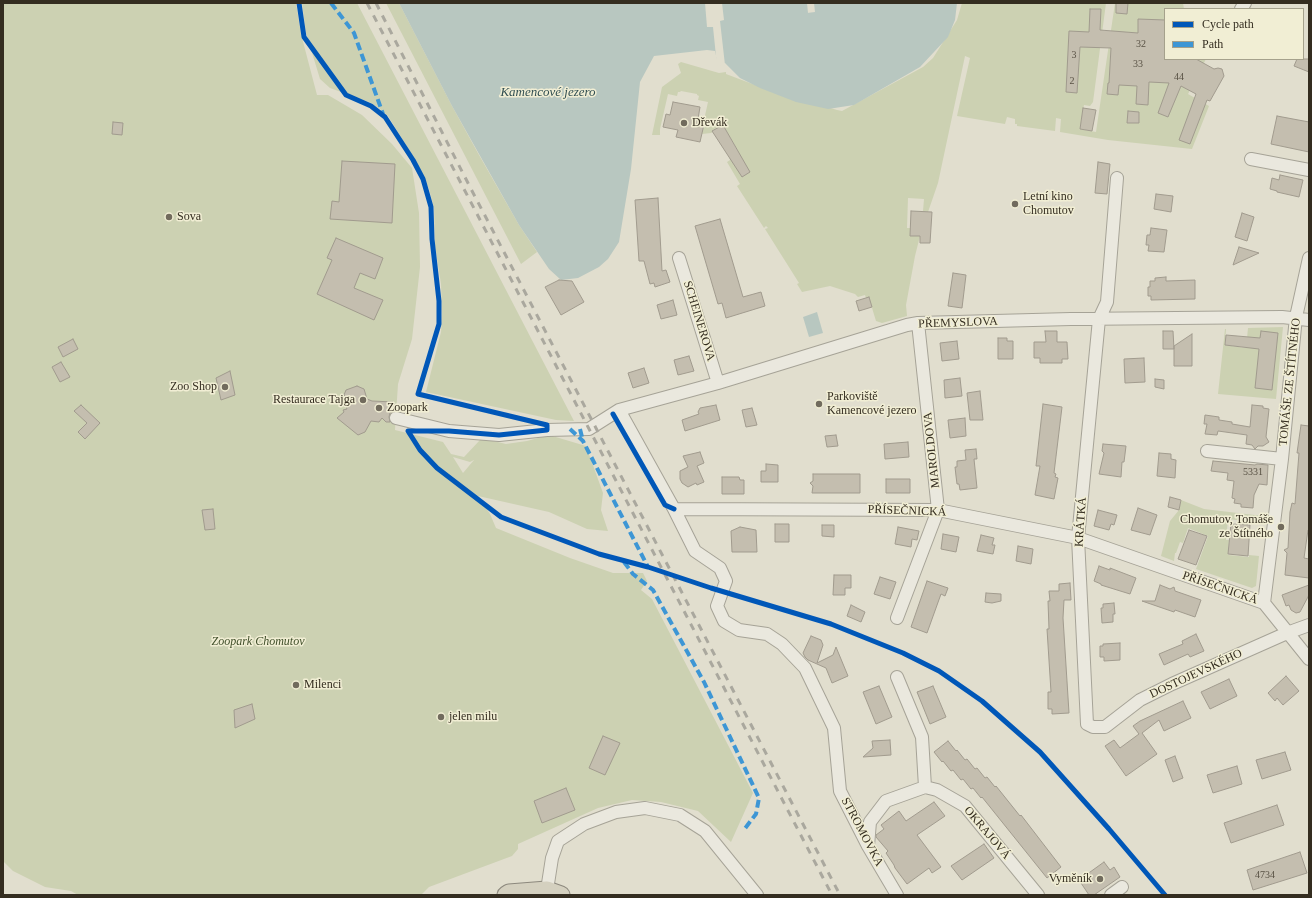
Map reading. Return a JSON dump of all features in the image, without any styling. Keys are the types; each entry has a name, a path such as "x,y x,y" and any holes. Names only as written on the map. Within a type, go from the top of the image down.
{"highway":[{"path":"506,895 554,893"}],"street":[{"path":"1251,159 1309,170"},
{"name":"KRÁTKÁ","path":"1087,724 1078,538 1099,319 1107,302 1117,178"},
{"name":"SCHEINEROVA","path":"679,258 718,383"},
{"name":"TOMÁŠE ZE ŠTÍTNÉHO","path":"1264,603 1282,459 1296,317 1309,258"},
{"name":"PŘEMYSLOVA","path":"396,418 449,431 499,435 547,430 589,428 619,410 718,383 918,323 1296,317 1309,320"},
{"name":"MAROLDOVA","path":"897,618 938,510 918,323"},
{"path":"619,410 674,509"},
{"name":"TOMÁŠE ZE ŠTÍTNÉHO","path":"1207,451 1282,459"},
{"name":"PŘÍSEČNICKÁ","path":"674,509 938,510 1078,538 1264,603"},
{"name":"STROMOVKA","path":"674,509 684,532 695,551 720,568 726,581 718,606 724,621 739,630 767,634 782,644 805,668 834,728 840,791 868,846 897,895"},
{"path":"1264,603 1309,659"},
{"name":"DOSTOJEVSKÉHO","path":"1087,724 1093,727 1105,727 1140,700 1172,684 1287,633 1309,625"},
{"path":"868,846 870,822 886,800 925,787 922,737 897,677"},
{"name":"OKRAJOVÁ","path":"925,787 937,790 965,806 1038,895"},
{"path":"554,893 552,858 558,841 584,824 616,812 645,808 680,815 705,831 757,895"},
{"path":"1111,895 1122,887"}],"green space":[{"name":"Zoopark Chomutov","path":"3,3 296,3 301,34 317,95 328,95 362,115 392,144 412,168 419,213 420,267 412,339 398,384 395,430 443,442 451,454 464,457 480,440 485,439 506,444 527,441 549,435 586,446 603,493 601,510 608,531 587,529 549,512 478,496 490,514 496,528 570,558 613,573 643,573 647,581 641,590 652,599 753,793 731,842 698,811 661,802 632,800 598,808 518,844 518,849 512,856 429,887 421,895 78,895 71,891 45,887 13,871 3,861","holes":["453,457 470,462 474,460 463,473"]},
{"path":"302,3 357,3 574,421 556,420 426,392 441,332 442,314 441,284 435,246 434,208 429,189 414,158 388,116 369,102 330,88 320,79 306,33"},
{"path":"386,3 399,3 479,155 519,225 537,252 521,264"},
{"path":"962,3 1106,3 1093,102 1090,106 1084,105 1080,129 1096,132 1115,3 1183,3 1184,8 1164,8 1164,60 1205,60 1188,94 1209,106 1192,149 1108,140 1060,132 1061,119 1056,118 1055,131 1017,126 1017,124 1015,124 1015,119 1007,117 1005,124 957,116 970,58 965,56 938,183 928,212 923,211 924,199 908,198 907,228 910,228 910,236 920,236 906,305 907,316 882,323 876,321 869,298 866,298 865,295 858,297 855,294 830,286 802,292 797,284 799,283 765,229 768,228 766,226 764,228 737,186 740,184 727,162 730,160 729,157 738,151 723,125 713,130 711,133 702,134 704,125 707,125 704,120 708,102 698,100 699,96 697,94 681,91 678,92 677,96 668,94 660,135 652,135 662,87 681,73 678,64 681,62 719,73 726,72 726,74 800,102 802,99 842,111 923,67 933,58 957,20"},
{"path":"1283,327 1276,399 1218,394 1225,329 1225,345 1246,348 1248,328"},
{"path":"1181,500 1204,509 1263,516 1262,523 1228,519 1226,540 1229,540 1228,555 1249,557 1249,555 1259,556 1256,586 1252,588 1196,569 1208,536 1188,528 1183,543 1180,542 1175,553 1174,561 1161,556 1170,521 1179,510"}],"water":[{"name":"Kamencové jezero","path":"399,3 957,3 955,20 948,37 920,67 854,105 828,109 796,102 760,88 740,78 725,63 718,64 715,51 707,50 654,56 640,82 631,169 619,242 608,259 599,267 578,278 561,280 549,269 519,225 452,106"},
{"path":"817,312 823,333 809,337 803,317"}],"pier":[{"path":"705,3 722,3 724,20 720,21 725,65 717,66 713,27 707,27"},
{"path":"807,3 814,3 815,12 808,13"}],"building":[{"path":"1116,3 1128,3 1127,14 1116,13"},
{"path":"1090,9 1101,9 1100,30 1138,33 1138,19 1164,20 1164,60 1198,60 1214,69 1222,69 1224,76 1210,101 1207,100 1190,144 1179,140 1196,94 1181,86 1168,117 1158,113 1169,83 1149,82 1148,105 1136,104 1137,86 1119,85 1118,95 1107,94 1111,48 1080,47 1077,93 1066,92 1069,31 1089,32"},
{"path":"1309,59 1309,72 1294,66 1297,60"},
{"name":"Dřevák","path":"673,102 700,107 698,119 705,120 700,142 676,137 678,130 663,127 666,114 670,115"},
{"path":"1083,108 1096,110 1092,131 1080,129"},
{"path":"1128,111 1139,112 1139,123 1127,123"},
{"path":"1277,116 1309,122 1309,152 1271,144"},
{"path":"113,122 123,123 122,135 112,134"},
{"path":"723,125 750,172 742,177 712,131"},
{"path":"342,161 395,164 392,223 330,219 332,201 339,202"},
{"path":"1098,162 1110,164 1107,194 1095,193"},
{"path":"1280,175 1303,180 1299,197 1270,189 1272,178 1279,180"},
{"path":"1156,194 1173,196 1171,212 1154,209"},
{"path":"658,198 662,271 666,270 670,282 655,287 654,283 650,284 644,261 639,261 635,200"},
{"path":"911,211 932,212 930,243 920,243 920,236 910,236"},
{"path":"1242,213 1254,217 1247,241 1235,237"},
{"path":"720,219 743,297 761,292 765,306 726,318 722,303 718,304 695,226"},
{"path":"1151,228 1167,230 1164,252 1148,251 1149,245 1146,245 1147,235 1150,235"},
{"path":"336,238 383,258 375,279 360,273 354,288 383,300 374,320 317,294 332,260 327,258"},
{"path":"1239,247 1259,253 1233,265"},
{"path":"953,273 966,275 962,308 948,306"},
{"path":"1166,277 1166,281 1195,280 1195,299 1151,300 1151,296 1148,296 1150,281 1155,281 1155,278"},
{"path":"559,280 572,281 584,302 561,315 545,287"},
{"path":"869,297 872,307 859,311 856,301"},
{"path":"673,300 677,315 661,319 657,305"},
{"path":"1045,331 1057,331 1057,342 1067,342 1068,359 1062,359 1062,363 1040,363 1040,358 1034,358 1034,342 1046,342"},
{"path":"1163,331 1173,331 1174,349 1163,349"},
{"path":"1261,331 1278,333 1272,390 1255,388 1259,349 1225,345 1226,335 1260,338"},
{"path":"1192,334 1192,366 1174,366 1174,346"},
{"path":"998,338 1007,338 1007,341 1013,341 1013,359 998,359"},
{"path":"73,339 78,349 63,357 58,347"},
{"path":"957,341 959,359 942,361 940,343"},
{"path":"689,356 694,371 678,375 674,360"},
{"path":"1144,358 1145,382 1125,383 1124,359"},
{"path":"61,362 70,377 60,382 52,367"},
{"path":"644,368 649,383 633,388 628,373"},
{"name":"Zoo Shop","path":"230,371 235,395 221,400 216,378"},
{"path":"960,378 962,396 945,398 944,380"},
{"path":"1155,379 1164,380 1164,389 1155,387"},
{"path":"357,386 364,389 367,399 372,401 393,402 399,410 390,413 390,422 386,422 382,418 379,422 371,421 365,432 358,435 337,418 344,412 343,410 347,409 344,401 346,397 344,395 346,390"},
{"path":"980,391 983,420 970,420 967,393"},
{"path":"1043,404 1062,407 1054,473 1056,474 1055,477 1058,478 1054,499 1035,495 1040,466 1036,466"},
{"path":"81,405 100,423 85,439 78,432 87,423 74,411"},
{"path":"716,405 720,420 685,431 682,420 699,414 698,412 700,408"},
{"path":"1252,405 1263,406 1263,408 1269,409 1266,437 1269,442 1263,446 1258,446 1255,449 1252,445 1246,444 1247,435 1218,431 1217,435 1205,434 1207,424 1204,424 1205,415 1219,417 1219,420 1232,422 1232,424 1250,427"},
{"path":"752,408 757,425 746,427 742,410"},
{"path":"965,418 966,436 950,438 948,420"},
{"path":"1301,425 1309,426 1309,530 1304,558 1309,559 1309,578 1285,575 1287,553 1284,550 1288,548 1290,512 1292,503 1295,504 1299,453 1297,453"},
{"path":"836,435 838,446 827,447 825,436"},
{"path":"908,442 909,457 885,459 884,444"},
{"path":"1103,444 1126,446 1124,462 1122,462 1121,477 1099,474 1104,453 1102,451"},
{"path":"976,449 977,459 974,459 977,488 960,490 959,484 957,484 955,467 957,467 957,461 966,460 965,450"},
{"path":"700,452 704,463 697,466 704,482 697,485 696,483 688,487 682,483 680,479 680,471 688,467 683,456"},
{"path":"1159,453 1171,454 1171,459 1176,460 1175,478 1157,476"},
{"path":"1213,461 1268,465 1267,485 1259,484 1254,495 1253,508 1241,507 1241,504 1234,503 1235,499 1232,498 1234,481 1227,480 1228,473 1211,471"},
{"path":"766,464 778,465 778,482 761,482 761,471 766,471"},
{"path":"813,474 860,474 860,493 812,493 813,486 810,483 813,481"},
{"path":"722,477 739,477 740,480 744,480 744,494 722,494"},
{"path":"886,479 910,479 910,493 886,493"},
{"path":"1170,497 1181,500 1179,510 1168,507"},
{"path":"1138,508 1157,515 1150,535 1131,530"},
{"path":"213,509 215,529 205,530 202,510"},
{"path":"1098,510 1117,515 1114,525 1111,524 1109,530 1094,526"},
{"path":"775,524 789,524 789,542 775,542"},
{"path":"1231,524 1250,525 1248,556 1228,554"},
{"path":"822,525 834,525 834,537 822,536"},
{"path":"740,527 756,530 757,552 732,552 731,531"},
{"path":"898,527 919,531 917,540 912,539 911,547 895,544"},
{"path":"1189,530 1207,536 1196,565 1178,559"},
{"path":"943,534 959,537 956,552 941,549"},
{"path":"981,535 994,538 992,545 995,545 993,554 977,551"},
{"path":"1018,546 1033,549 1031,564 1016,561"},
{"path":"1099,566 1110,570 1110,568 1136,578 1130,594 1101,585 1094,581"},
{"path":"834,575 851,575 851,588 845,588 845,595 833,595"},
{"path":"880,577 896,582 890,599 874,594"},
{"path":"927,581 948,588 945,596 941,594 927,633 911,627"},
{"path":"1070,583 1071,600 1064,600 1063,618 1069,713 1052,714 1052,709 1048,709 1048,692 1051,692 1047,629 1049,629 1049,591 1059,591 1059,584"},
{"path":"1160,585 1170,589 1174,587 1175,591 1201,600 1195,617 1175,610 1174,612 1142,601 1155,601"},
{"path":"1309,585 1309,595 1300,612 1296,613 1291,610 1289,605 1286,606 1282,595"},
{"path":"986,593 1001,594 1001,601 992,603 985,602"},
{"path":"1114,603 1115,614 1113,614 1113,622 1102,623 1101,608 1103,608 1103,604"},
{"path":"851,605 865,612 861,622 847,616"},
{"path":"1196,634 1204,651 1190,657 1188,654 1164,665 1159,654 1183,644 1182,641"},
{"path":"811,636 821,640 823,645 817,663 833,655 836,647 848,676 832,683 826,668 808,660 805,657 803,653"},
{"path":"1120,643 1120,660 1104,661 1104,657 1100,657 1100,646 1103,646 1103,644"},
{"path":"1286,676 1299,691 1283,705 1277,698 1275,701 1268,693"},
{"path":"1229,679 1237,696 1210,709 1201,692"},
{"path":"879,686 892,717 876,724 863,692"},
{"path":"933,686 946,717 930,724 917,692"},
{"path":"1183,701 1191,718 1164,731 1159,720 1142,733 1157,754 1126,776 1105,746 1114,740 1120,748 1139,734 1133,726 1140,721"},
{"path":"252,704 255,719 235,728 234,710"},
{"path":"603,736 620,743 605,775 589,768"},
{"path":"890,740 891,755 863,757 873,748 872,741"},
{"path":"948,741 965,760 967,759 975,769 977,768 985,778 987,777 995,787 996,786 1020,816 1021,815 1061,867 1047,878 982,797 981,798 973,788 971,789 963,779 961,780 953,770 951,771 943,761 942,762 934,752"},
{"path":"1285,752 1291,770 1262,779 1256,760"},
{"path":"1175,756 1183,778 1173,782 1165,760"},
{"path":"1237,766 1242,784 1213,793 1207,775"},
{"path":"566,788 575,810 542,823 534,801"},
{"path":"934,802 945,816 917,835 941,867 932,873 929,868 907,884 886,853 888,851 876,835 884,829 881,825 899,811 906,821"},
{"path":"1277,805 1284,825 1231,843 1224,823"},
{"path":"984,844 994,858 962,880 951,866"},
{"path":"1300,852 1307,873 1253,890 1247,870"},
{"name":"Vyměník","path":"1104,862 1110,870 1114,867 1120,877 1094,895 1089,895 1079,880"}],"railway":[{"path":"367,3 832,895"},
{"path":"376,3 470,187 840,895"}],"marked path":[{"path":"331,3 354,33 383,114"},
{"path":"570,429 583,441 648,567"},
{"path":"580,429 583,441"},
{"path":"624,562 633,574 653,590 704,682 759,798 756,814 743,831"}],"cycle path":[{"path":"299,3 304,37 346,95 371,106 385,117 413,160 423,179 431,207 432,239 439,301 439,324 418,394 547,425 547,430 499,435 449,431 408,431 420,450 437,468 501,517 599,554 648,567 711,588 831,624 903,653 939,671 982,701 1040,752 1109,829 1165,895"},
{"path":"613,414 665,505 674,509"}],"place":[{"name":"Dřevák","path":"684,123"},
{"name":"Letní kino Chomutov","path":"1015,204"},
{"name":"Sova","path":"169,217"},
{"name":"Zoo Shop","path":"225,387"},
{"name":"Restaurace Tajga","path":"363,400"},
{"name":"Parkoviště Kamencové jezero","path":"819,404"},
{"name":"Zoopark","path":"379,408"},
{"name":"Chomutov, Tomáše ze Štítného","path":"1281,527"},
{"name":"Milenci","path":"296,685"},
{"name":"jelen milu","path":"441,717"},
{"name":"Vyměník","path":"1100,879"}]}
